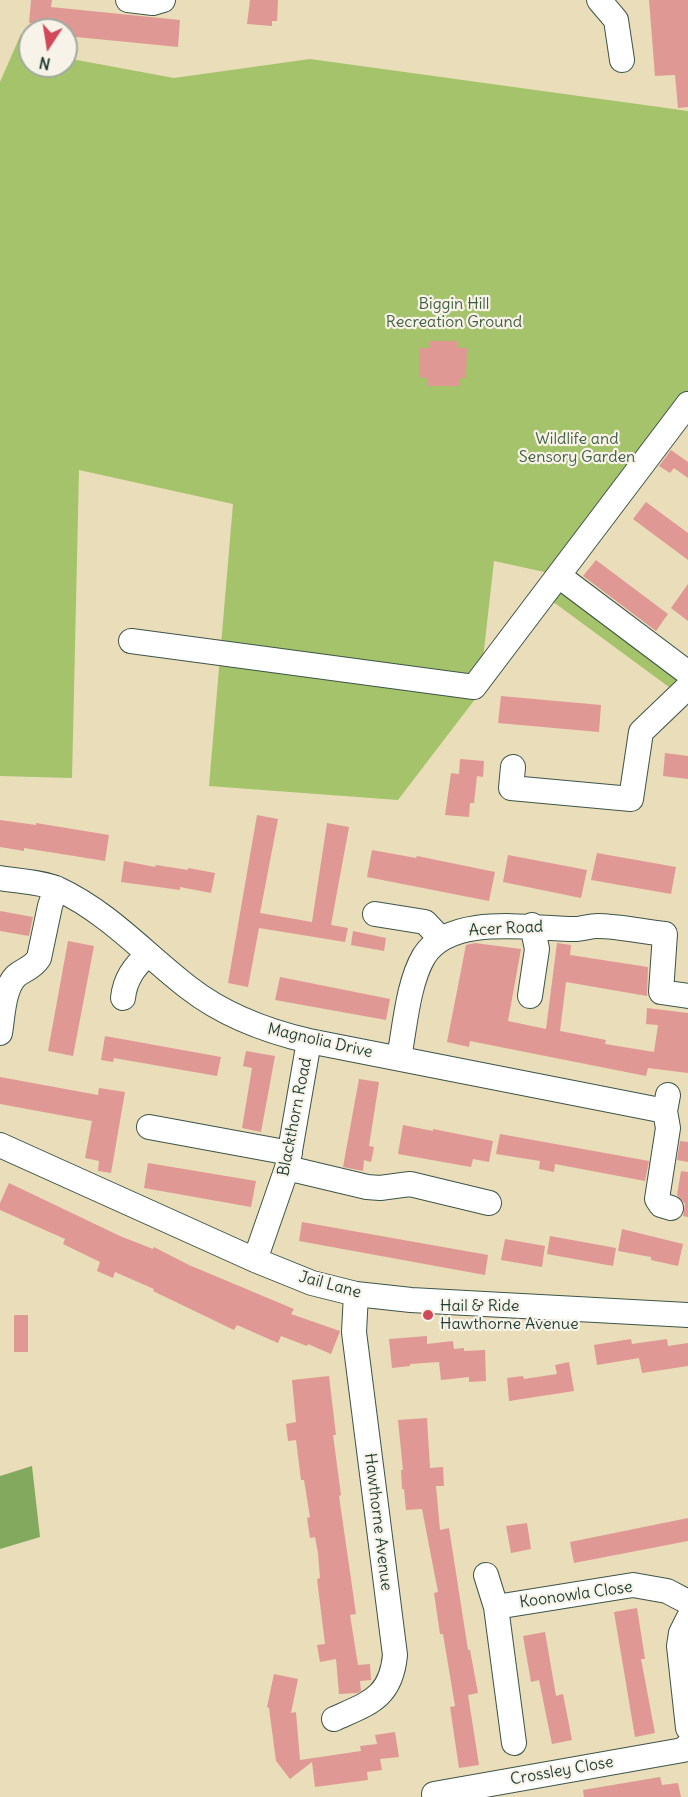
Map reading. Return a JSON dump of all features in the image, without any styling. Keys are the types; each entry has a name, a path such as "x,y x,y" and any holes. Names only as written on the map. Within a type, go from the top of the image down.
{"street":[{"path":"128,0 153,3 163,0"},
{"path":"599,0 616,20 622,60"},
{"path":"131,641 474,687 688,404"},
{"path":"559,576 688,673"},
{"path":"513,767 512,788 632,799 641,732 688,687"},
{"name":"Magnolia Drive","path":"0,878 56,888 94,909 190,990 233,1017 274,1033 399,1058 666,1103 668,1128 657,1199 661,1205 671,1208"},
{"path":"0,1033 11,982 35,964 39,958 56,888"},
{"path":"375,914 425,922 441,939"},
{"path":"530,996 537,949 532,926"},
{"name":"Acer Road","path":"399,1058 415,974 425,954 441,939 469,929 532,926 575,929 597,926 666,934 661,992 688,996"},
{"path":"123,998 129,976 148,954"},
{"name":"Blackthorn Road","path":"255,1260 288,1161 309,1041"},
{"path":"149,1126 288,1161 367,1187 380,1188 410,1184 489,1203"},
{"name":"Jail Lane","path":"0,1144 255,1260 312,1283 356,1294 411,1300 688,1315"},
{"name":"Hawthorne Avenue","path":"334,1719 361,1707 383,1693 393,1672 395,1655 354,1332 356,1294"},
{"name":"Koonowla Close","path":"486,1575 496,1607 514,1743"},
{"name":"Koonowla Close","path":"496,1607 633,1585 667,1591 688,1602"},
{"path":"688,1619 681,1633 680,1646 688,1728"},
{"name":"Crossley Close","path":"434,1794 683,1750 688,1745"}],"green space":[{"name":"Biggin Hill Recreation Ground","path":"18,41 18,78 78,78 78,60 174,78 310,59 688,111 688,417 574,571 688,658 688,670 673,690 552,601 549,573 494,561 479,694 398,800 209,786 233,504 79,470 72,778 0,776 0,82"},
{"path":"32,1466 40,1537 0,1549 0,1476"}],"building":[{"path":"31,0 52,0 51,7 180,20 178,47 78,37 78,18 29,18"},
{"path":"250,0 278,0 277,21 272,21 272,26 247,24"},
{"path":"649,0 688,0 688,107 678,108 675,75 655,76"},
{"path":"430,341 457,341 457,348 467,348 466,378 460,378 460,386 428,386 428,378 419,377 419,348 430,348"},
{"path":"671,450 688,462 688,478 674,468 670,473 659,466"},
{"path":"646,502 688,533 688,560 633,519"},
{"path":"596,560 668,614 656,631 583,576"},
{"path":"688,584 688,621 671,608"},
{"path":"501,696 601,705 599,732 498,723"},
{"path":"665,753 688,756 688,779 663,776"},
{"path":"460,759 484,761 483,777 477,776 474,803 470,803 469,817 445,815 451,773 459,774"},
{"path":"257,815 278,819 260,913 312,922 327,823 349,827 331,925 348,928 345,942 259,928 248,987 228,983"},
{"path":"0,820 36,825 36,823 109,835 105,861 24,848 24,851 0,847"},
{"path":"372,850 416,858 417,856 495,872 489,901 367,877"},
{"path":"597,853 676,867 671,894 591,880"},
{"path":"508,855 587,870 581,898 503,882"},
{"path":"124,861 155,867 156,865 188,870 188,868 215,873 211,893 180,887 180,890 121,882"},
{"path":"0,911 33,917 29,936 0,931"},
{"path":"353,931 386,938 384,951 351,945"},
{"path":"68,941 94,946 73,1056 48,1051"},
{"path":"475,943 521,949 508,1021 546,1029 557,943 571,945 570,955 648,967 647,996 566,982 560,1031 606,1040 605,1044 654,1052 658,1025 646,1024 647,1008 688,1013 688,1073 648,1068 646,1076 470,1041 469,1047 447,1042 466,945"},
{"path":"280,977 390,999 386,1020 275,1000"},
{"path":"105,1036 221,1057 217,1076 114,1058 113,1062 101,1060"},
{"path":"246,1051 275,1056 261,1132 242,1128 252,1068 243,1066"},
{"path":"0,1077 98,1095 99,1088 125,1092 111,1173 98,1171 99,1161 85,1158 92,1121 0,1104"},
{"path":"359,1079 379,1082 369,1146 374,1147 371,1162 364,1160 363,1171 343,1167"},
{"path":"403,1125 493,1141 489,1162 473,1159 471,1167 398,1154"},
{"path":"500,1134 649,1161 645,1181 555,1164 554,1172 539,1169 540,1161 496,1154"},
{"path":"680,1141 688,1142 688,1162 677,1160"},
{"path":"148,1163 256,1181 251,1207 144,1188"},
{"path":"681,1171 688,1172 688,1217 683,1216 685,1204 677,1195"},
{"path":"9,1183 120,1236 153,1249 154,1247 189,1265 294,1309 291,1314 340,1331 331,1354 281,1336 278,1343 237,1325 234,1330 153,1291 154,1289 115,1272 113,1278 97,1271 100,1262 63,1244 65,1239 0,1210 0,1203"},
{"path":"302,1222 488,1255 485,1275 299,1241"},
{"path":"622,1229 683,1244 678,1266 651,1260 651,1257 618,1251"},
{"path":"550,1236 616,1248 613,1266 547,1254"},
{"path":"505,1239 545,1246 542,1267 501,1260"},
{"path":"14,1315 28,1315 28,1352 14,1352"},
{"path":"427,1336 427,1344 453,1341 454,1349 485,1350 486,1381 469,1382 469,1377 441,1380 439,1362 392,1368 389,1339"},
{"path":"631,1339 632,1344 667,1339 668,1346 688,1343 688,1366 642,1373 639,1358 597,1365 594,1345"},
{"path":"569,1362 574,1391 509,1401 507,1378 523,1376 524,1379 557,1374 555,1365"},
{"path":"329,1376 336,1435 333,1435 341,1495 339,1496 356,1614 350,1615 358,1665 370,1664 371,1680 360,1681 361,1691 357,1693 339,1694 336,1659 320,1662 317,1645 325,1644 317,1579 320,1578 318,1553 315,1537 310,1538 307,1518 310,1517 304,1480 301,1480 296,1440 288,1441 286,1424 296,1422 292,1380"},
{"path":"427,1418 430,1468 443,1467 444,1486 436,1486 440,1530 449,1528 468,1650 470,1650 478,1693 468,1695 479,1765 459,1768 450,1707 455,1706 443,1634 440,1634 434,1593 438,1592 422,1509 406,1510 404,1489 402,1489 401,1470 403,1470 398,1420"},
{"path":"688,1518 688,1541 574,1563 570,1542"},
{"path":"527,1523 531,1549 511,1553 506,1526"},
{"path":"637,1608 645,1659 641,1659 655,1733 635,1737 614,1612"},
{"path":"545,1632 556,1696 563,1694 572,1740 552,1744 539,1680 531,1682 523,1636"},
{"path":"274,1674 298,1679 291,1713 296,1712 300,1760 361,1751 360,1746 377,1744 375,1735 395,1732 399,1757 380,1759 382,1770 367,1772 368,1780 315,1787 312,1762 290,1779 276,1761 269,1708 267,1707"},
{"path":"660,1777 662,1785 678,1783 681,1797 584,1797 583,1790"}],"place":[{"name":"Hail & Ride Hawthorne Avenue","path":"428,1315"}],"park label":[{"name":"Wildlife and Sensory Garden","path":"577,448"}]}
